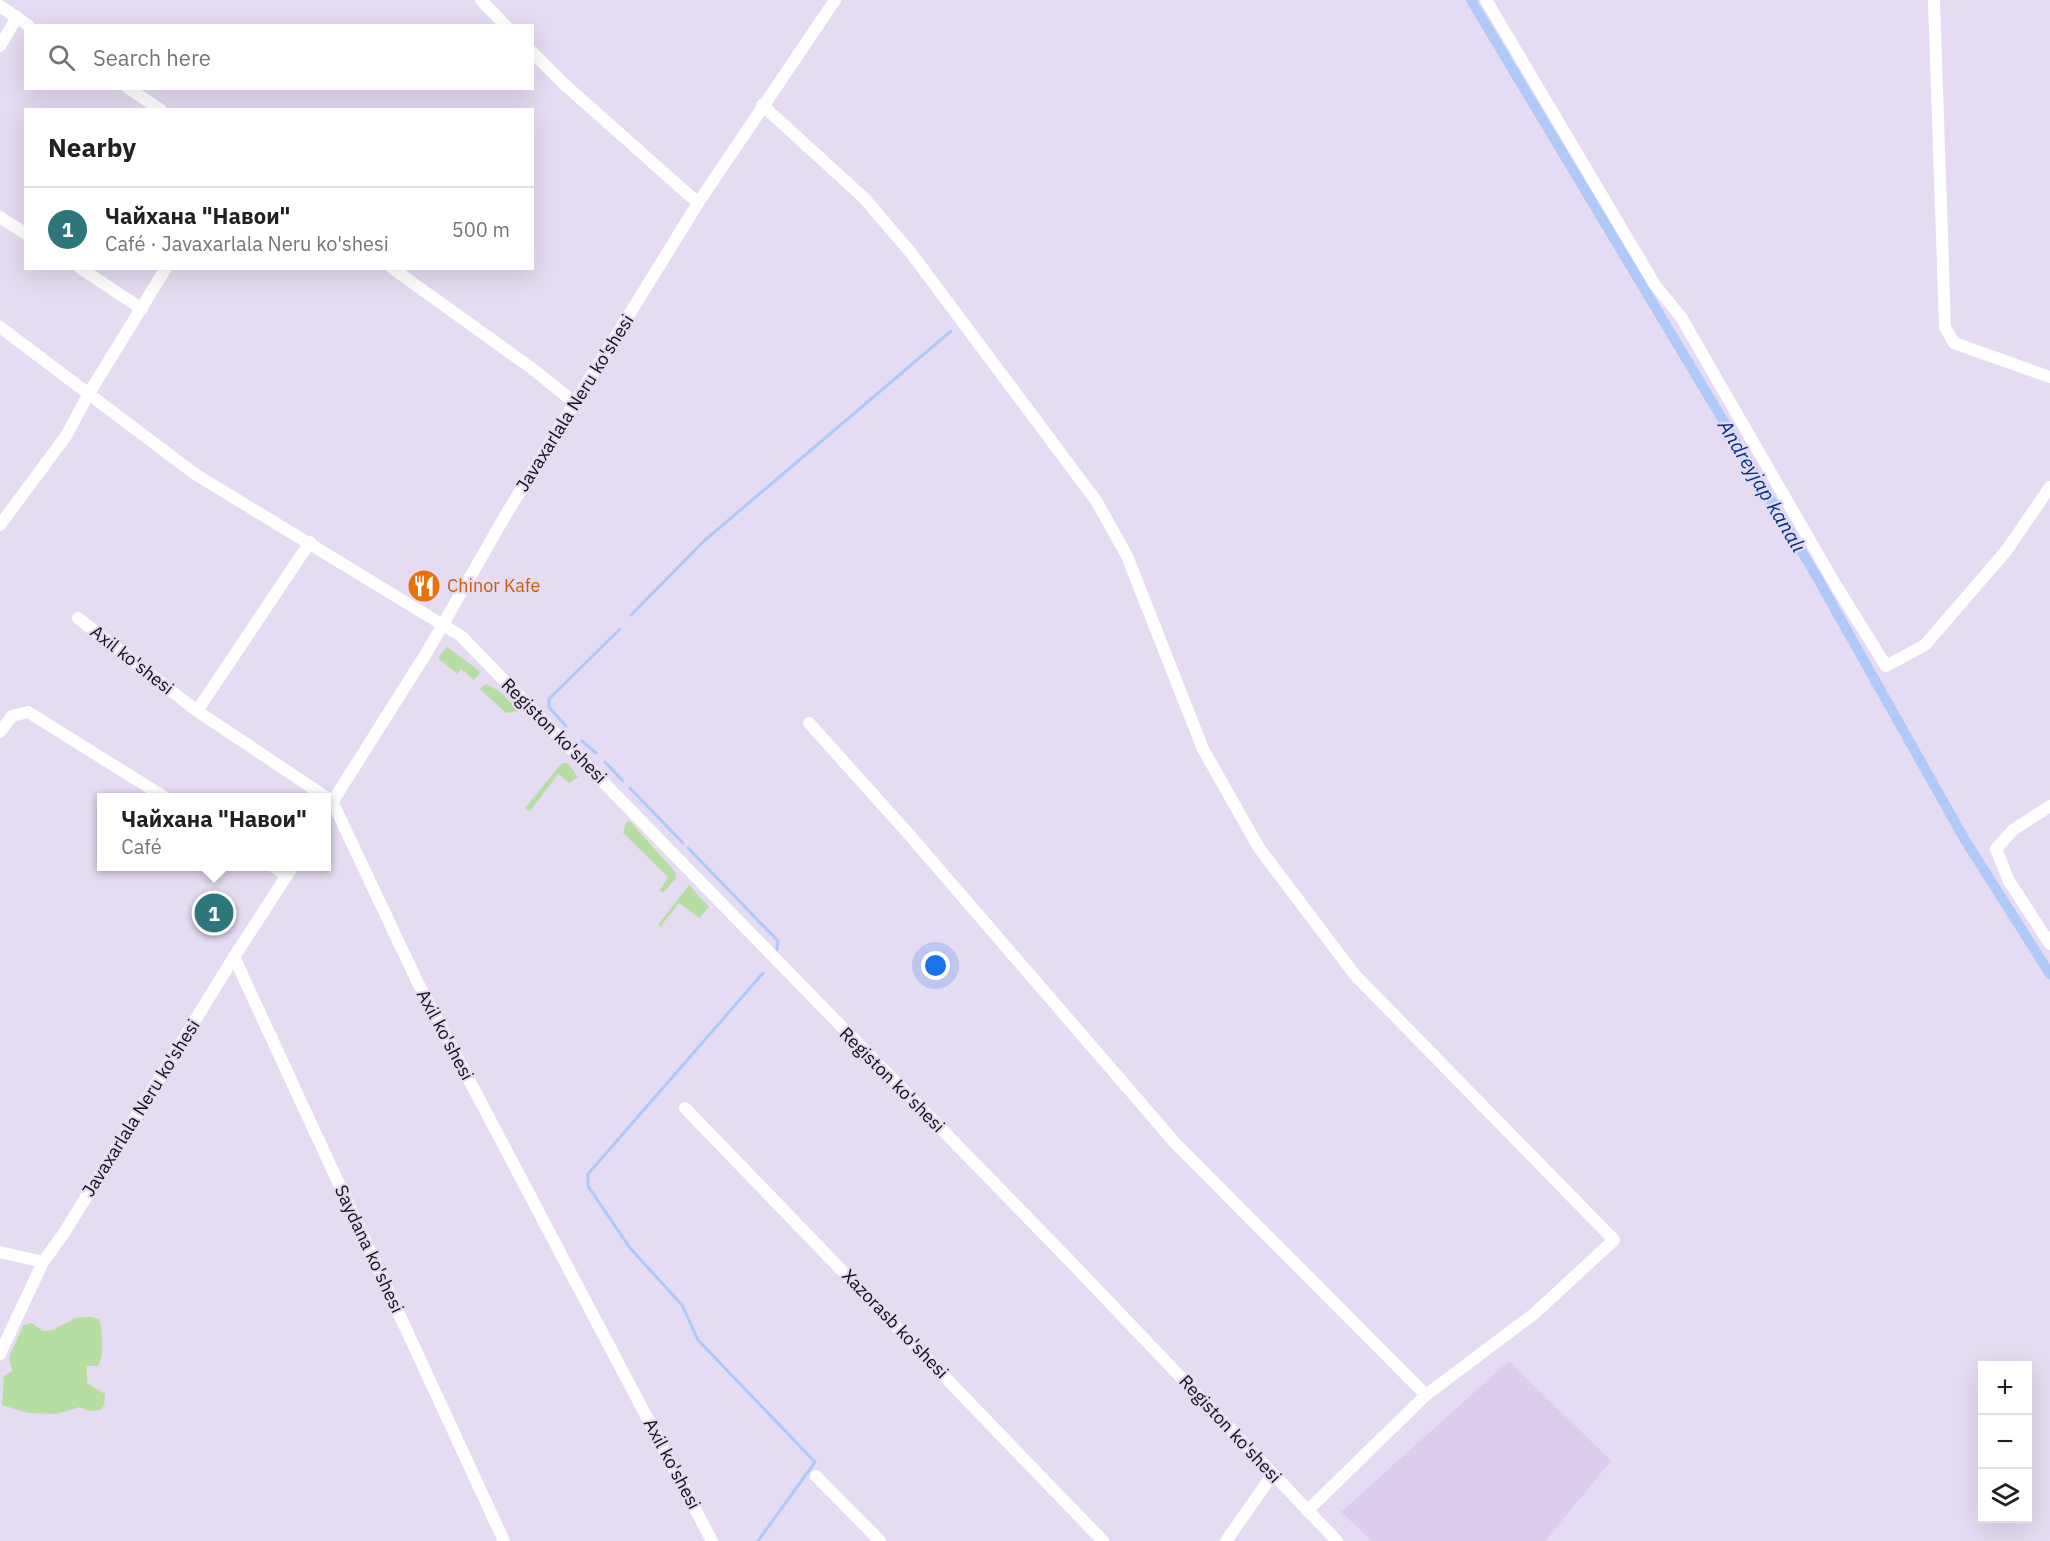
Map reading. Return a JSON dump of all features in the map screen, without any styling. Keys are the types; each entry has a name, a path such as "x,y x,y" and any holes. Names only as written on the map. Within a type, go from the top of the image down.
{"street":[{"path":"481,0 504,24"},
{"name":"Javaxarlala Neru ko'shesi","path":"331,805 698,203 835,0"},
{"path":"1486,0 1655,285 1681,317 1835,584 1886,666 1925,645 2006,551 2050,487"},
{"path":"1934,0 1945,327 1954,343 2050,377"},
{"path":"0,6 27,24"},
{"path":"0,46 17,17"},
{"path":"534,54 564,84 698,203"},
{"path":"132,90 159,108"},
{"path":"762,105 864,198 911,253 1096,502 1127,556 1203,750 1259,848 1355,975 1614,1240 1535,1313 1426,1395 1307,1511"},
{"path":"0,217 24,233"},
{"path":"83,270 142,309"},
{"path":"0,525 66,436 88,395 165,270"},
{"path":"395,270 534,370 575,403"},
{"name":"Registon ko'shesi","path":"0,327 195,474 461,636 1068,1259 1337,1541"},
{"path":"197,711 310,542"},
{"name":"Axil ko'shesi","path":"78,618 197,711 311,793"},
{"path":"0,732 12,716 28,712 158,793"},
{"path":"809,723 906,831 1176,1144 1426,1395"},
{"path":"2050,806 2013,830 1996,849 2009,881 2050,944"},
{"name":"Axil ko'shesi","path":"331,809 417,981 712,1541"},
{"name":"Javaxarlala Neru ko'shesi","path":"0,1354 44,1262 290,871"},
{"name":"Saydana ko'shesi","path":"234,957 504,1541"},
{"name":"Xazorasb ko'shesi","path":"685,1108 1103,1541"},
{"path":"0,1252 44,1262"},
{"path":"1226,1541 1273,1474"},
{"path":"816,1476 880,1541"}],"shaded area":[{"path":"1509,1361 1611,1461 1545,1541 1372,1541 1341,1512"}],"green space":[{"path":"447,647 478,670 480,673 474,680 461,669 457,674 438,658"},
{"path":"486,684 499,691 520,711 506,713 480,689"},
{"path":"562,763 568,763 578,777 569,783 558,774 530,811 525,808"},
{"path":"630,821 675,872 676,878 663,893 660,890 668,877 623,833 626,823"},
{"path":"689,885 709,907 699,918 679,903 660,927 658,925"},
{"path":"91,1317 100,1320 102,1350 98,1366 87,1366 87,1383 105,1394 104,1406 100,1410 88,1411 80,1407 56,1414 28,1413 2,1405 4,1376 12,1371 9,1357 23,1326 31,1323 43,1331 53,1330 75,1318"}],"waterway":[{"name":"Andreyjap kanalı","path":"1471,0 1814,572 1965,840 2050,974"},
{"path":"631,615 704,541 951,331"},
{"path":"566,726 549,707 549,699 620,629"},
{"path":"582,741 596,753"},
{"path":"605,762 623,781"},
{"path":"630,788 683,843"},
{"path":"688,848 778,941 777,950"},
{"path":"758,1541 815,1462 698,1340 682,1305 630,1248 588,1186 588,1174 763,973"}],"place":[{"name":"Chinor Kafe","path":"424,586"},
{"name":"Чайхана \"Навои\"","path":"214,913"}]}
